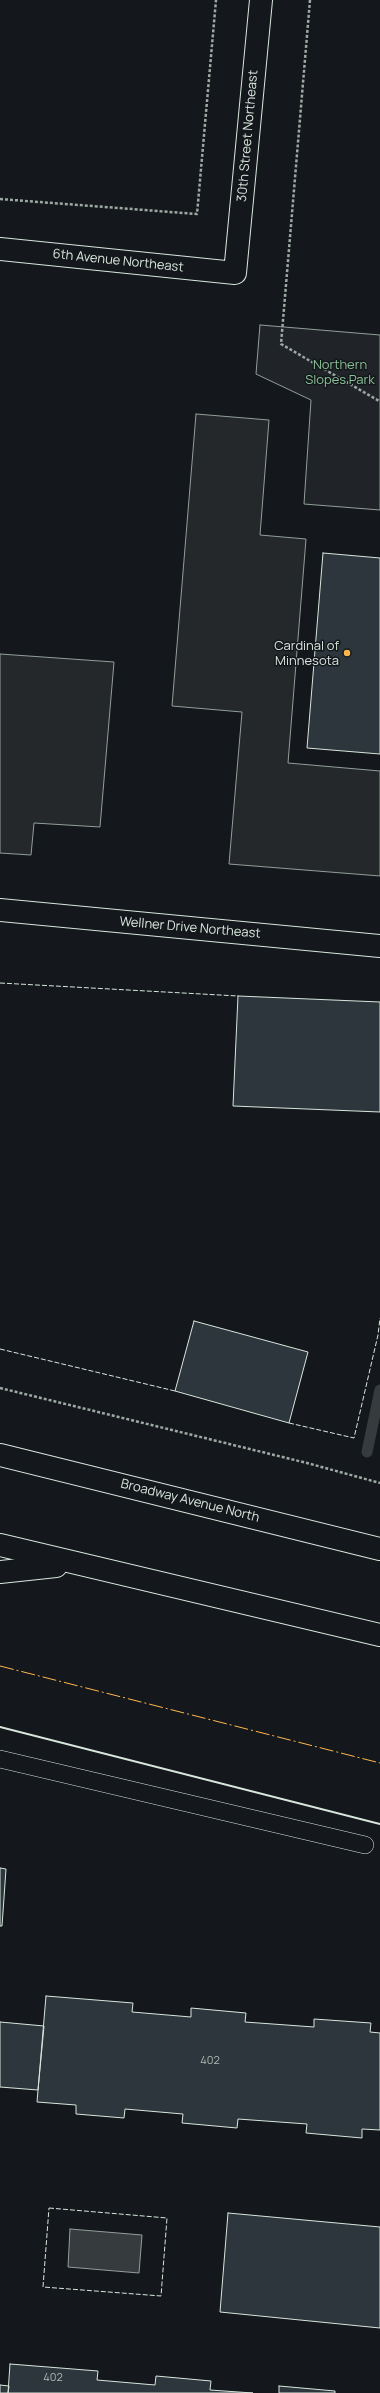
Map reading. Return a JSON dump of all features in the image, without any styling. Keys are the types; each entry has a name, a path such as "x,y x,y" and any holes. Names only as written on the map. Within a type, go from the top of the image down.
{"street":[{"name":"30th Street Northeast","path":"235,272 261,0"},
{"name":"6th Avenue Northeast","path":"0,249 235,272"},
{"name":"Wellner Drive Northeast","path":"0,910 380,946"},
{"name":"Broadway Avenue North","path":"1,1455 380,1549"},
{"path":"0,1545 380,1635"},
{"path":"0,1572 27,1567 78,1564"}],"lane":[{"path":"0,1759 365,1845"}],"path":[{"path":"0,199 197,214 216,0"},
{"path":"310,0 281,344 379,401"},
{"path":"0,1388 307,1463 380,1483"}],"green space":[{"name":"Northern Slopes Park","path":"260,325 380,335 380,510 304,504 311,400 256,374"}],"shaded area":[{"path":"196,414 269,420 260,535 306,539 288,763 380,771 380,876 229,864 242,712 172,706"},
{"path":"0,654 114,662 100,827 34,823 31,855 0,853"},
{"path":"70,2229 142,2235 139,2273 68,2267"}],"building":[{"name":"Cardinal of Minnesota","path":"323,553 380,558 380,754 307,748"},
{"path":"238,996 380,1002 380,1112 233,1106"},
{"path":"194,1321 308,1352 289,1423 175,1391"},
{"path":"0,1868 6,1869 2,1926 0,1926"},
{"path":"46,1996 133,2003 132,2012 191,2017 191,2008 246,2013 245,2022 314,2027 314,2019 371,2023 370,2032 380,2033 380,2130 362,2129 362,2138 306,2133 307,2124 238,2119 237,2128 182,2123 183,2114 125,2109 124,2118 76,2114 76,2105 37,2102"},
{"path":"0,2022 44,2026 38,2090 0,2087"},
{"path":"228,2213 380,2227 380,2328 220,2312"},
{"path":"10,2364 98,2371 97,2380 155,2385 156,2376 211,2381 210,2390 253,2393 8,2393"},
{"path":"0,2385 9,2386 8,2393 0,2393"},
{"path":"279,2386 335,2391 335,2393 279,2393"}],"waterway":[{"path":"367,1452 380,1390"}],"fence":[{"path":"0,983 238,996"},
{"path":"289,1423 354,1438 378,1335 380,1318"},
{"path":"0,1349 175,1391"},
{"path":"49,2208 167,2218 161,2296 43,2287 49,2208"}],"wall":[{"path":"0,1727 380,1824"}],"power":[{"path":"0,1666 380,1763"}],"place":[{"name":"Cardinal of Minnesota","path":"347,653"}]}
